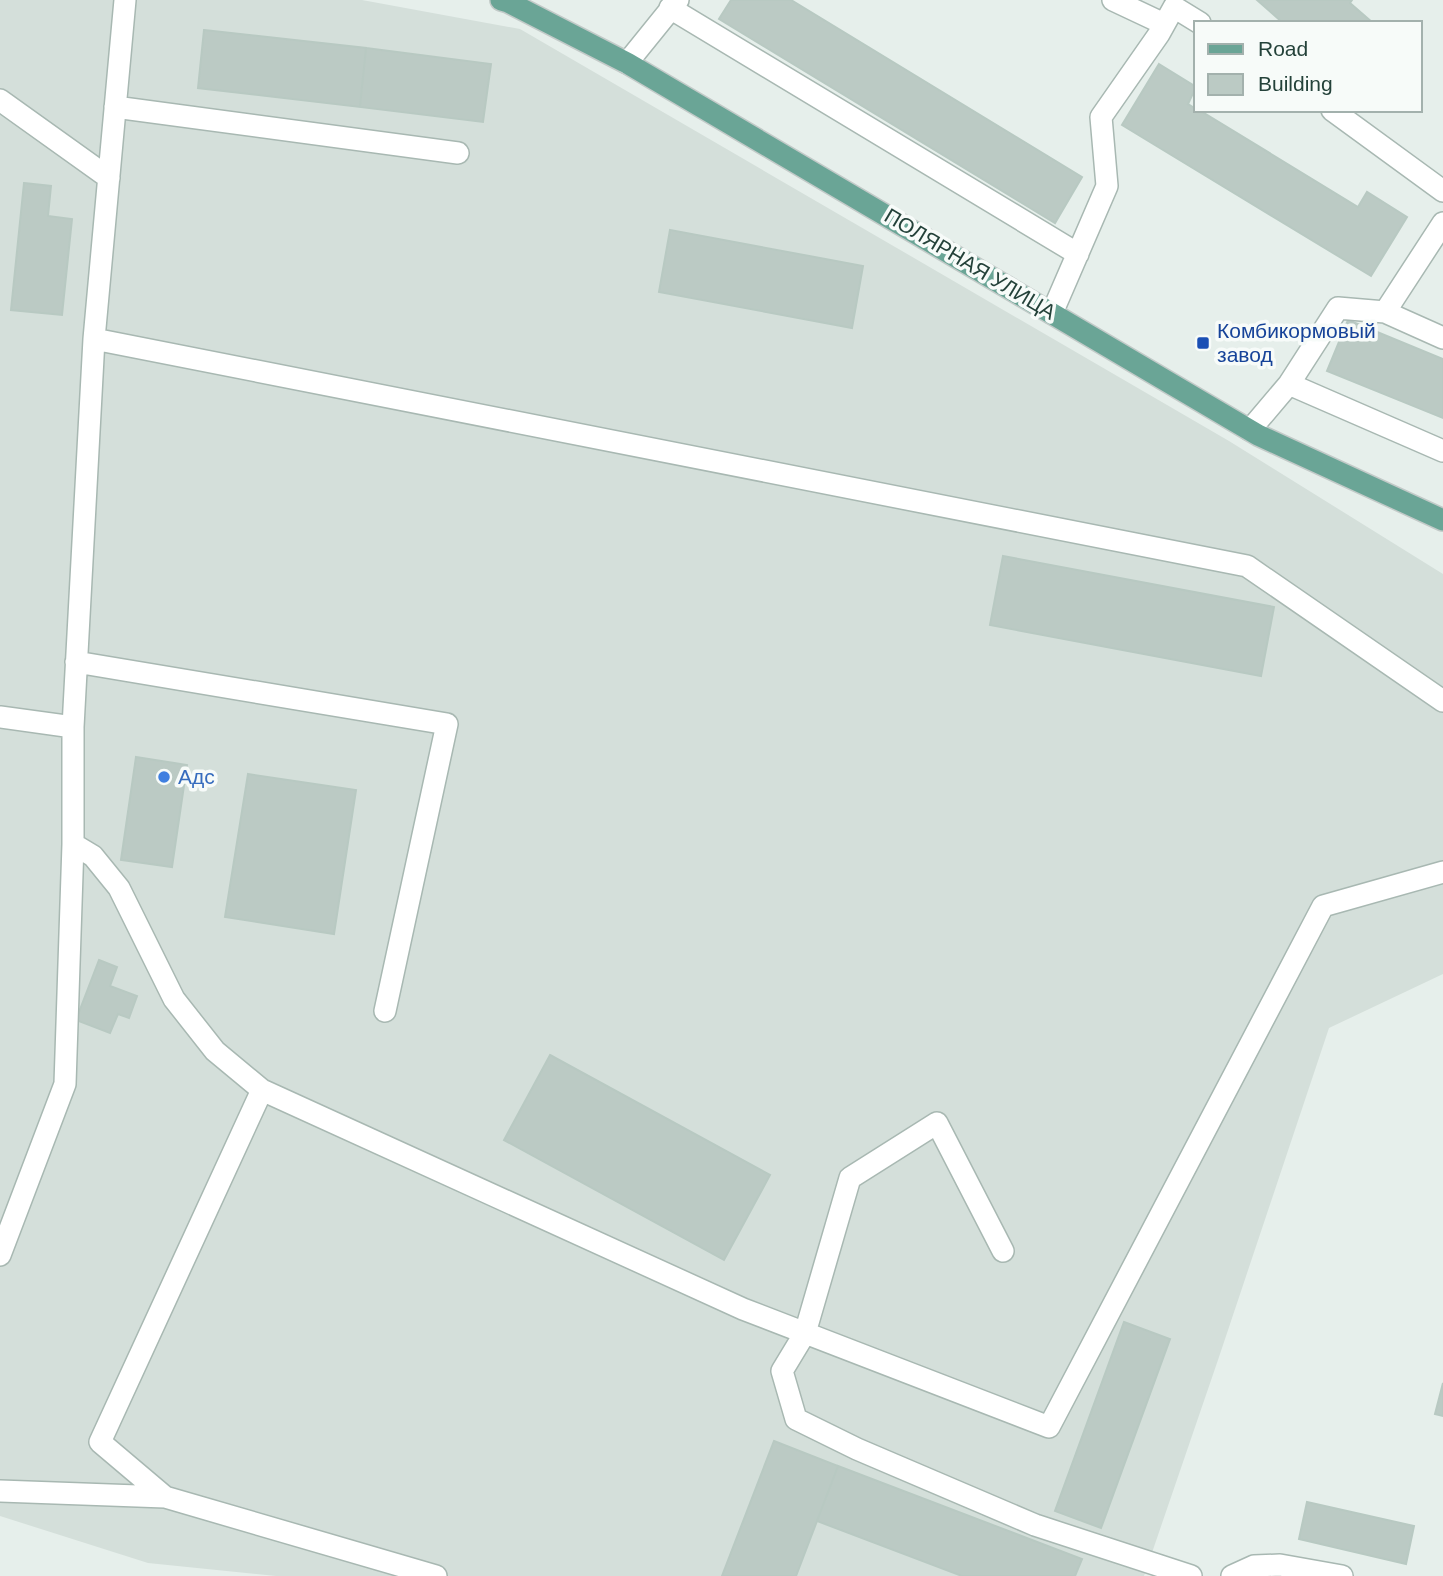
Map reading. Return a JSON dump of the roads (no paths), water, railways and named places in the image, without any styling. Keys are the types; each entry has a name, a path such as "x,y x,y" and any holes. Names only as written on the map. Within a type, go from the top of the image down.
{"main road":[{"name":"ПОЛЯРНАЯ УЛИЦА","path":"512,2 628,63 1250,430 1443,520"}],"lane":[{"path":"0,1255 65,1084 76,662 94,339 125,0"},
{"path":"1113,0 1155,14 1174,7 1197,21"},
{"path":"628,63 674,4 1078,254"},
{"path":"1052,313 1107,186 1101,117 1155,14"},
{"path":"0,100 108,178"},
{"path":"115,107 458,153"},
{"path":"1335,112 1443,191"},
{"path":"1385,312 1443,223"},
{"path":"1250,430 1289,384 1338,308 1385,312 1443,338"},
{"path":"94,339 1247,566 1443,701"},
{"path":"1289,384 1443,451"},
{"path":"76,662 447,724 385,1011"},
{"path":"0,717 73,727"},
{"path":"73,844 93,856 119,888 174,999 215,1051 262,1090 743,1309 1049,1427 1323,906 1443,872"},
{"path":"164,1497 100,1442 262,1090"},
{"path":"1003,1251 937,1123 850,1178 805,1333 782,1371 796,1419 857,1449 1035,1525 1191,1576"},
{"path":"0,1491 164,1497 436,1576"},
{"path":"1232,1576 1254,1566 1280,1565 1342,1576"}],"place":[{"name":"Комбикормовый завод","path":"1203,343"},
{"name":"Адс","path":"164,777"}]}
